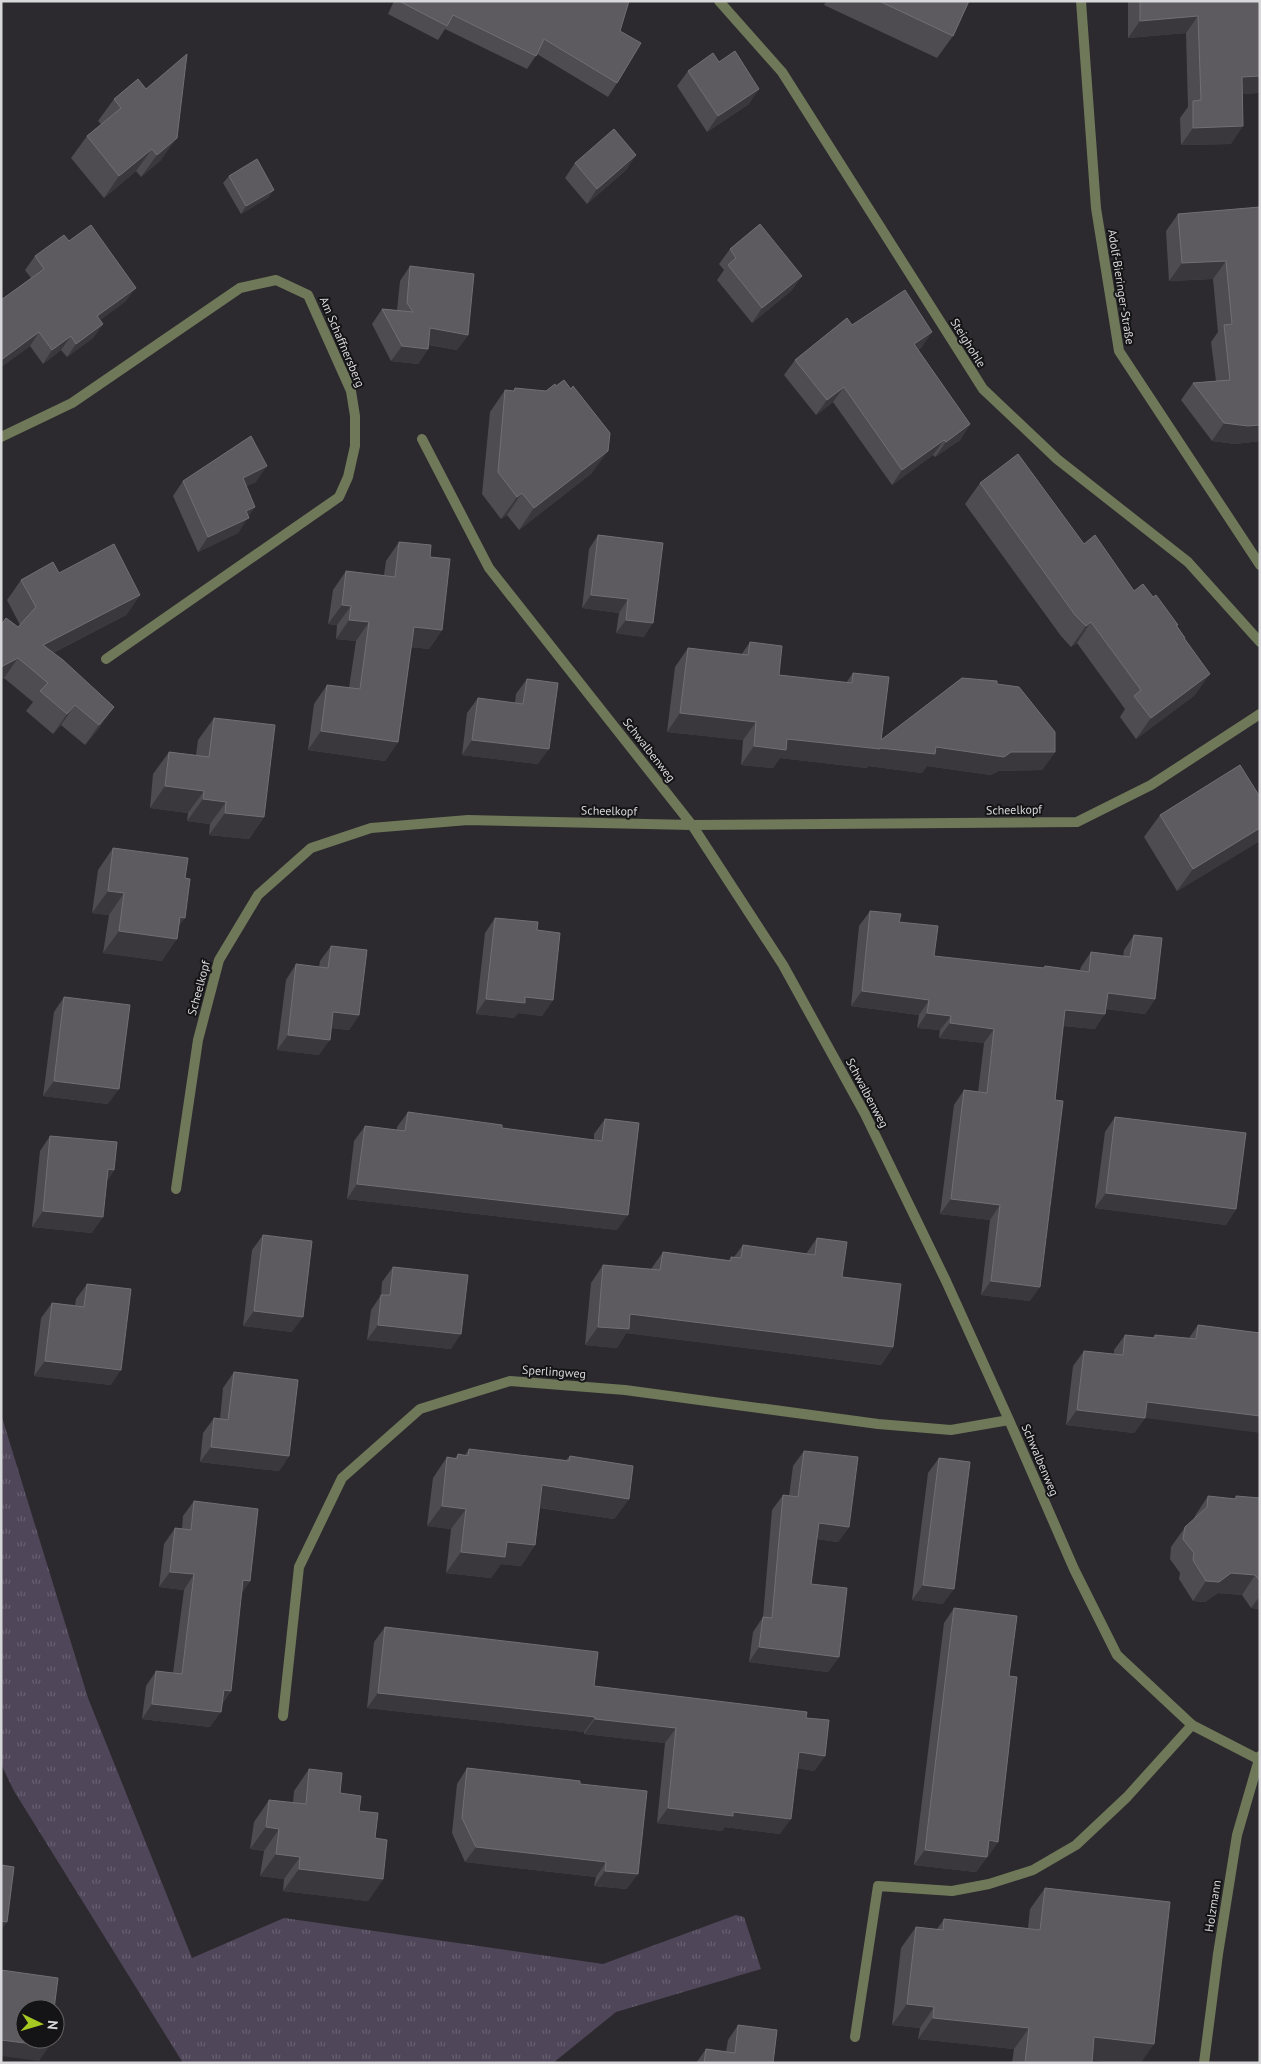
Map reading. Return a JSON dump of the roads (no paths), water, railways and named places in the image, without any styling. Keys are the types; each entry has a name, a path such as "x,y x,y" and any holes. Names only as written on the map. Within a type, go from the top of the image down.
{"street":[{"name":"Steighohle","path":"719,1 782,72 982,389 1057,459 1188,562 1260,642"},
{"name":"Adolf-Bieringer-Straße","path":"1081,1 1096,208 1119,351 1260,565"},
{"name":"Am Schaffnersberg","path":"1,438 72,403 240,288 276,280 308,295 351,391 355,416 355,446 348,477 339,497 106,659"},
{"name":"Schwalbenweg","path":"422,439 489,568 692,825 784,965 866,1114 946,1281 1074,1569 1117,1655 1192,1725 1259,1757"},
{"name":"Scheelkopf","path":"176,1189 198,1040 219,960 258,895 311,848 371,828 468,820 692,825 1077,822 1151,785 1260,714"},
{"name":"Sperlingweg","path":"283,1716 300,1567 342,1478 420,1409 510,1382 625,1390 878,1424 951,1430 1009,1420"},
{"path":"855,2037 878,1886 952,1891 989,1884 1033,1870 1076,1845 1127,1796 1192,1725"},
{"name":"Holzmann","path":"1204,2063 1218,1954 1237,1835 1259,1757"}]}
